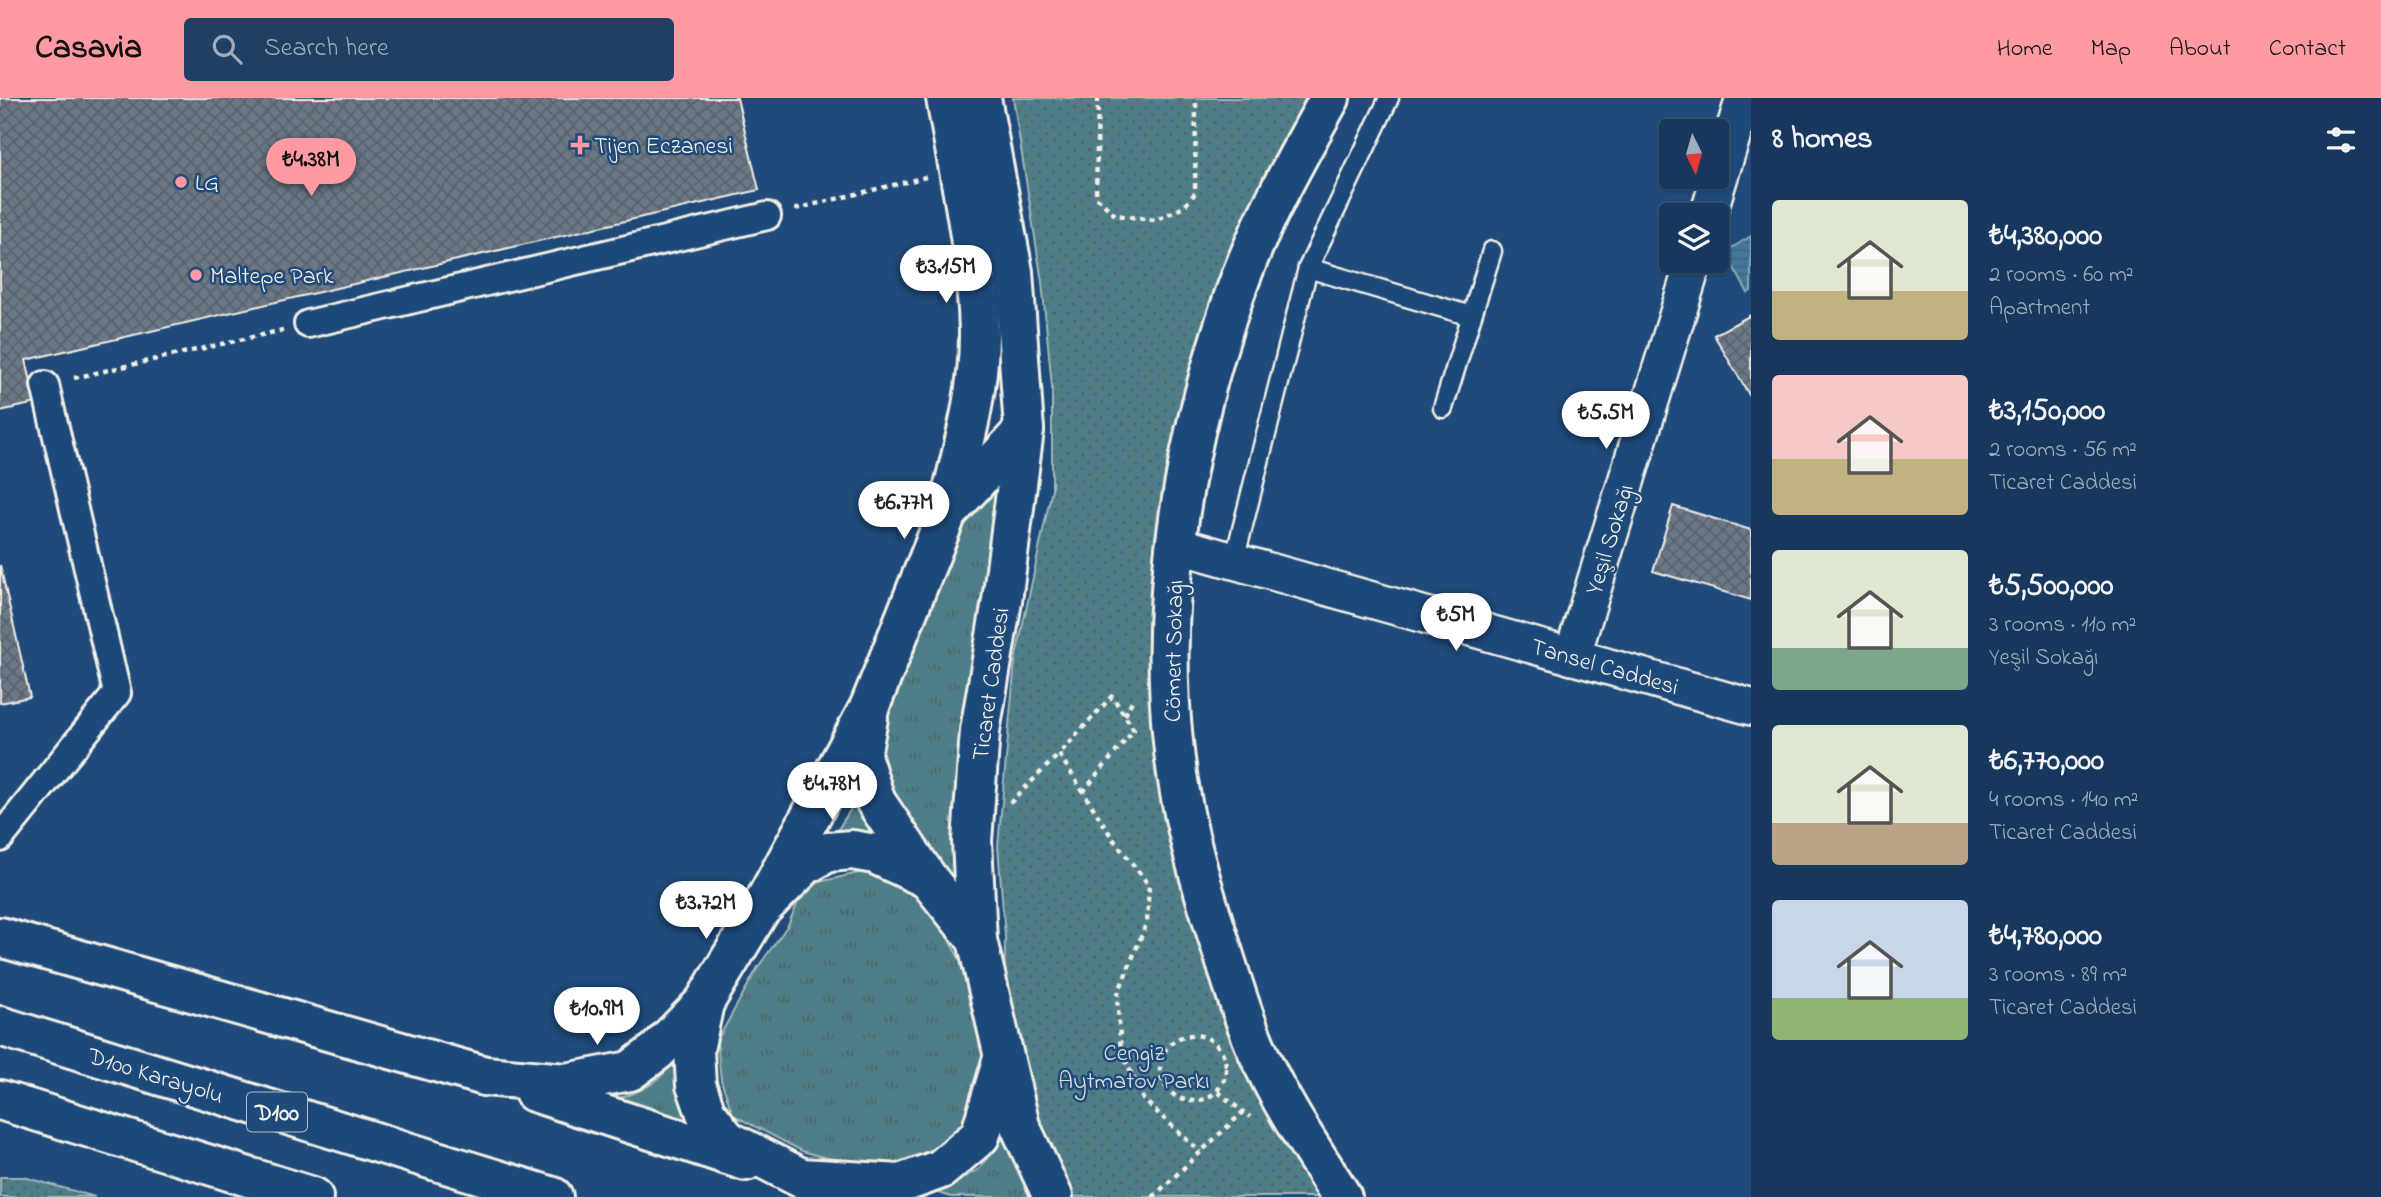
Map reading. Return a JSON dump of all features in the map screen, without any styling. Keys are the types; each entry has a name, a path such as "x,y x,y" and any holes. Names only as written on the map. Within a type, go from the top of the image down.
{"main road":[{"name":"Ticaret Caddesi","path":"485,1076 566,1083 630,1071 657,1051 704,1003 760,910 870,706 947,513 975,382 979,332 946,98"},
{"name":"Ticaret Caddesi","path":"981,98 1013,272 1024,430 1002,601 980,731 972,841 977,940 1004,1053 1009,1089 1020,1126 1053,1197"},
{"name":"Cömert Sokağı","path":"1330,98 1287,174 1236,292 1189,449 1177,545 1168,653 1173,743 1193,856 1251,1037 1287,1109 1342,1197"},
{"name":"Ticaret Caddesi","path":"947,513 1024,430"},
{"name":"Ticaret Caddesi","path":"870,706 861,756 876,802 928,879 977,940"},
{"name":"Ticaret Caddesi","path":"760,910 805,864 828,852 852,850 875,854 928,879"},
{"path":"0,937 485,1076 860,1197"},
{"path":"704,1003 694,1050 696,1085 706,1113 727,1140 801,1178 900,1184 942,1169 980,1136 1004,1053"},
{"name":"D100 Karayolu","path":"0,1026 554,1197"},
{"path":"0,1100 313,1197"}],"street":[{"path":"1712,203 1744,98"},
{"path":"307,324 767,216"},
{"name":"Yeşil Sokağı","path":"1572,657 1690,273"},
{"path":"0,838 117,693 46,385"},
{"name":"Tansel Caddesi","path":"1177,545 1751,708"}],"lane":[{"path":"1234,561 1308,268 1389,98"},
{"path":"1443,408 1492,251"},
{"path":"1308,268 1471,316"}],"path":[{"path":"1098,98 1096,197 1115,215 1155,220 1184,207 1195,193 1196,98"},
{"path":"767,216 958,169"},
{"path":"46,385 307,324"},
{"path":"972,841 1059,754 1112,696 1134,730 1083,792"},
{"path":"1059,754 1113,839 1149,885 1147,922 1117,996 1121,1051 1143,1099 1200,1152"},
{"path":"1190,1034 1207,1037 1217,1044 1227,1062 1226,1078 1219,1092 1212,1097 1185,1102 1169,1093 1162,1082 1159,1063 1167,1045 1190,1034"},
{"path":"1219,1092 1253,1119"},
{"path":"1153,1197 1243,1112"}],"green space":[{"name":"Cengiz Aytmatov Parkı","path":"1013,98 1330,98 1236,292 1164,651 1210,911 1343,1197 1062,1197 1004,1053 1005,936 998,846 1015,661 1052,489 1052,387 1042,282"},
{"path":"1005,461 959,880 935,862 901,818 878,756 882,724 916,648 960,516"},
{"path":"856,801 886,834 830,842"},
{"path":"867,871 902,884 932,911 969,975 985,1052 963,1138 906,1171 854,1166 802,1151 733,1115 721,1080 717,1041 758,967 788,925 798,902 819,882"},
{"path":"684,1047 714,1142 596,1104 648,1086 666,1071"},
{"path":"1005,1136 1031,1197 951,1197 938,1193 979,1169"},
{"path":"0,1177 24,1177 95,1197 0,1197"}],"water":[{"path":"1751,236 1751,291 1748,293 1729,259 1729,250"}],"building":[{"name":"Maltepe Park","path":"0,98 737,98 759,190 26,360 36,403 0,411"},
{"path":"1751,315 1751,398 1714,335"},
{"path":"1673,506 1751,530 1751,600 1653,571"},
{"path":"0,565 30,697 0,703"}],"place":[{"name":"Tijen Eczanesi","path":"580,145"},
{"name":"LG","path":"181,182"},
{"name":"Maltepe Park","path":"196,275"}]}
